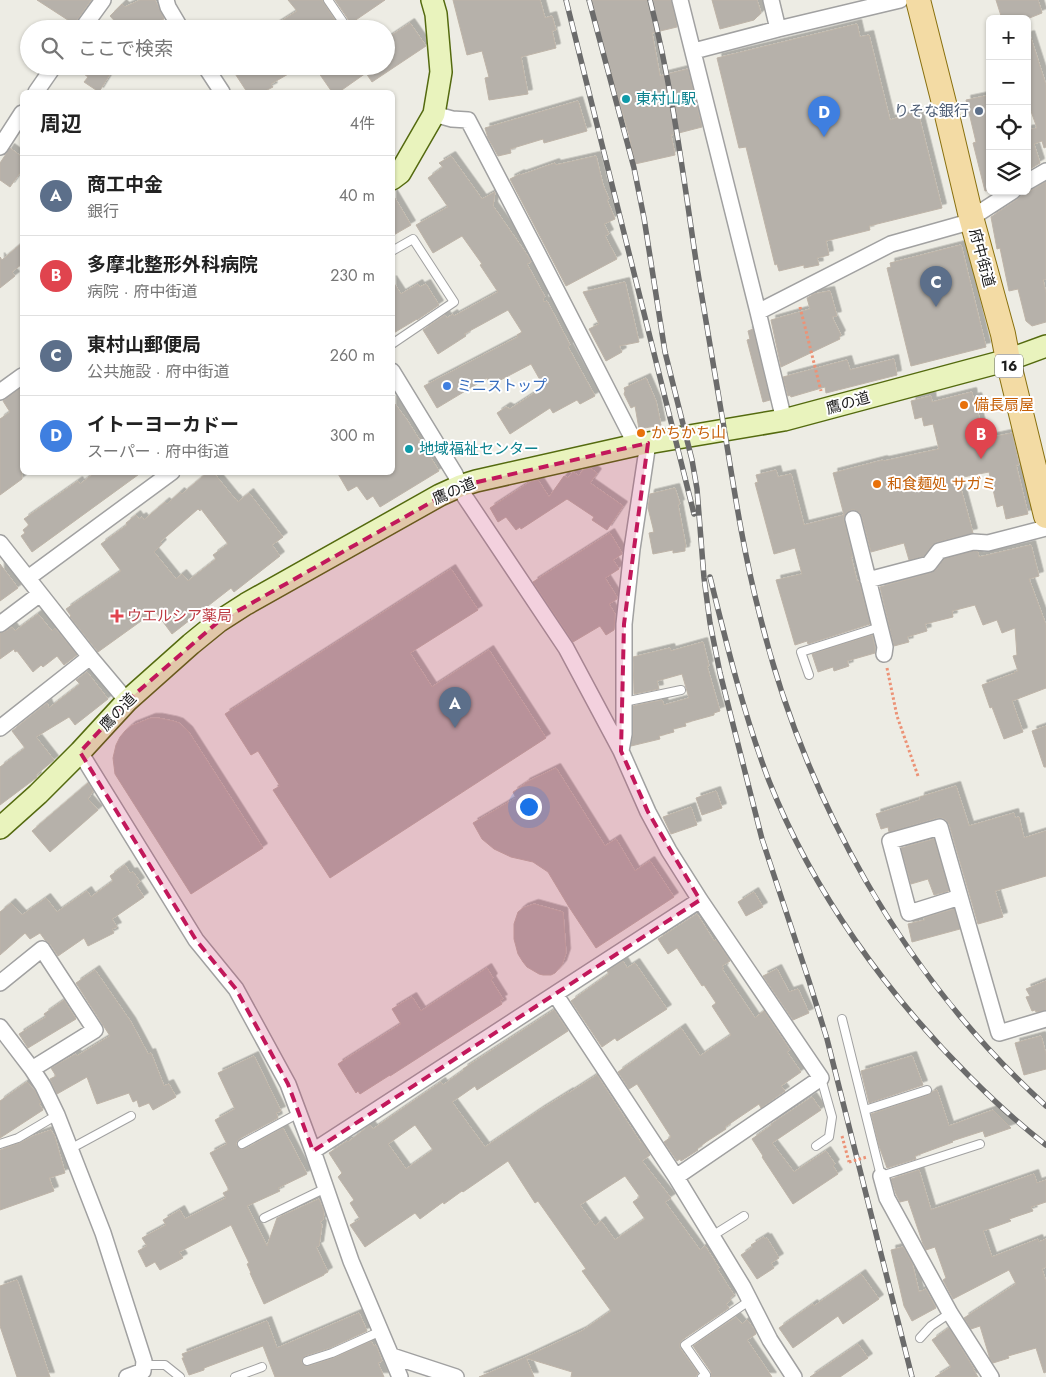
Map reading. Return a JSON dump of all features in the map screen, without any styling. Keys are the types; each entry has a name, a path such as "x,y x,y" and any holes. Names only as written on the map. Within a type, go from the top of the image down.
{"main road":[{"name":"府中街道","path":"918,0 971,217 1003,334 1046,516"}],"street":[{"path":"89,20 103,0"},
{"path":"166,0 176,20"},
{"path":"395,176 400,173 434,114 441,72 436,14 432,0"},
{"path":"680,0 784,420"},
{"path":"771,0 778,29"},
{"path":"694,52 778,29 900,0"},
{"path":"37,90 48,75"},
{"path":"211,75 221,90"},
{"path":"434,114 452,119 468,120 642,444 624,624 624,734 622,751"},
{"path":"0,146 20,116"},
{"path":"1031,179 1046,170"},
{"path":"758,312 891,244 962,224 1007,195"},
{"name":"鷹の道","path":"0,828 38,794 80,752 127,701 218,622 246,604 440,495 476,481 642,444 784,420 1008,360 1046,346"},
{"path":"395,376 454,474 465,498 566,648 622,751 648,812 668,851 821,1078 676,1177"},
{"path":"0,392 20,377"},
{"path":"28,578 168,475"},
{"path":"853,519 885,647 884,654"},
{"path":"868,580 929,564 939,551 973,542 988,543 1046,528"},
{"path":"0,542 127,701"},
{"path":"0,624 40,594"},
{"path":"0,728 90,657"},
{"path":"80,752 196,940 236,989 288,1084 351,1262 400,1377"},
{"path":"960,897 909,913 890,841 940,827 999,1033 1046,1019"},
{"path":"313,1151 700,900"},
{"path":"0,984 42,950 96,1030 32,1069"},
{"path":"556,994 676,1177 743,1287 770,1340 794,1377"},
{"path":"0,1027 32,1069 57,1115 103,1233 144,1361 143,1371 127,1377"},
{"path":"881,1176 887,1198 950,1313 991,1377"},
{"path":"392,1356 456,1377"}],"lane":[{"path":"328,0 342,20"},
{"path":"395,249 413,238 454,302 395,342"},
{"path":"809,675 801,652 880,627"},
{"path":"624,702 681,690"},
{"path":"842,1019 881,1176 980,1144"},
{"path":"816,1146 829,1137 832,1117 821,1078"},
{"path":"865,1110 927,1090"},
{"path":"242,1144 299,1113"},
{"path":"0,1144 18,1138 57,1115"},
{"path":"70,1148 130,1116"},
{"path":"264,1218 326,1188"},
{"path":"712,1236 744,1216"},
{"path":"702,1377 706,1375 685,1345 749,1301"},
{"path":"920,1338 931,1326 950,1313"},
{"path":"308,1361 332,1353 381,1331"},
{"path":"144,1366 165,1365 180,1377"},
{"path":"235,1377 262,1368"}],"path":[{"path":"796,292 826,409"},
{"path":"884,654 897,716 918,776"},
{"path":"841,1133 849,1162 867,1157"}],"highlighted area":[{"path":"648,443 624,624 621,751 648,812 700,900 313,1151 288,1084 236,989 196,940 80,752 127,701 218,622 460,486"}],"building":[{"path":"37,0 91,0 77,20 68,20"},
{"path":"140,0 155,0 164,19 114,20 110,16 122,4 125,7"},
{"path":"288,0 322,0 335,20 283,20 297,11"},
{"path":"335,0 385,0 356,20 348,19"},
{"path":"453,0 540,0 545,18 552,16 556,30 552,31 556,48 521,57 528,94 489,100 485,78 489,77 482,51 467,55"},
{"path":"590,0 671,0 677,27 652,33 660,76 688,69 702,127 671,135 675,155 635,164 629,135"},
{"path":"712,0 757,0 761,13 754,20 720,29"},
{"path":"996,0 1038,0 1042,13 1031,17 1031,15 1001,15"},
{"path":"410,23 426,46 395,67 395,33"},
{"path":"857,24 860,37 869,35 890,120 918,112 942,208 869,226 870,230 826,241 829,255 817,258 819,265 804,268 804,265 779,271 777,264 775,265 746,147 739,148 717,58"},
{"path":"1031,38 1046,85 1046,147 1044,148 1042,141 1034,144 1040,163 1031,169 1031,129 1037,128 1031,111"},
{"path":"85,75 109,75 100,90 96,90 84,82 88,77"},
{"path":"236,75 286,75 271,84 273,87 267,90 246,90"},
{"path":"320,75 363,75 342,90 331,90"},
{"path":"367,75 382,75 372,82"},
{"path":"986,96 986,191 973,143 976,142 966,100"},
{"path":"578,101 587,131 544,143 543,139 510,149 511,153 498,156 488,138 485,128"},
{"path":"10,148 20,156 20,173 10,187 0,180 0,163"},
{"path":"451,156 482,199 495,192 493,206 530,259 531,262 527,264 545,297 543,299 544,302 547,301 570,345 568,347 595,396 580,404 577,400 553,413 550,408 510,434 497,413 506,407 510,409 544,387 531,364 491,385 487,378 437,408 424,386 518,337 517,335 522,332 508,310 464,334 466,336 438,354 423,330 445,315 447,318 453,314 454,316 498,292 480,265 482,264 462,236 433,253 416,225 448,207 428,178 443,167 439,163"},
{"path":"596,156 603,185 609,199 607,200 615,219 604,224 609,234 605,236 617,259 566,286 510,179 555,163 556,165"},
{"path":"1046,182 1046,279 1043,280 1046,293 1046,322 1032,326 1026,321 1018,289 1009,291 1000,248 997,249 991,217 1022,195 1031,195 1032,190"},
{"path":"395,198 411,225 395,234"},
{"path":"20,245 20,266 12,272 15,276 0,288 0,257 2,260"},
{"path":"961,245 986,347 911,366 887,268 891,267 890,263"},
{"path":"625,282 639,342 619,346 622,352 606,361 589,329 599,324 583,292"},
{"path":"418,284 420,287 426,284 439,305 395,332 395,285 401,294"},
{"path":"830,291 837,316 832,317 841,335 840,339 781,367 771,320 810,309 807,298 814,294"},
{"path":"753,329 770,400 763,402 747,340 750,339 748,331"},
{"path":"894,359 897,375 826,393 825,387 791,397 790,395 788,396 783,377 847,360 850,370"},
{"path":"646,378 656,401 661,425 639,429 635,406 631,408 624,394 624,388"},
{"path":"20,388 20,475 22,475 22,479 0,495 0,419 10,412 3,401"},
{"path":"972,392 973,398 977,397 981,412 978,413 984,439 1012,433 1019,465 1016,465 1028,514 1006,519 1003,505 997,507 989,472 958,478 973,533 937,542 932,545 924,556 909,560 904,543 871,552 860,513 855,510 847,512 844,516 844,521 853,557 851,557 870,624 808,644 807,641 795,645 776,580 802,574 795,548 774,554 755,483 758,482 756,475 776,470 778,477 791,474 804,525 844,515 833,473 883,460 939,449 933,424 924,426 922,417 915,419 911,401 931,396 932,402"},
{"name":"地域福祉センター","path":"395,404 439,471 380,507 373,496 367,500 357,486 348,491 339,475 395,475"},
{"path":"590,468 597,473 590,483 623,506 607,530 592,520 594,517 567,499 521,529 520,527 516,530 506,517 498,522 490,508 530,482 538,480 549,497 564,476 568,478 573,472 579,476 583,470"},
{"path":"92,475 138,475 32,552 21,536 25,533 23,530 29,525 24,519 78,481 80,484"},
{"path":"204,475 215,475 238,502 249,493 283,537 272,545 280,556 234,592 231,588 172,634 155,611 98,652 70,617 66,609 121,571 101,544 127,525 126,523 136,515 139,519 142,517 144,520 180,492 182,494","holes":["198,509 200,511 201,509 228,544 213,555 216,559 188,581 182,574 176,579 154,552 162,544 160,542"]},
{"path":"675,488 680,504 678,505 686,547 685,551 673,553 673,550 653,554 649,533 654,532 648,508 650,494"},
{"path":"610,533 622,553 613,560 619,569 605,578 617,597 617,599 609,604 615,614 614,630 606,635 600,626 573,642 533,582"},
{"path":"1031,545 1039,576 1029,579 1046,625 1046,688 1012,701 1023,732 1004,739 982,685 1018,671 1013,656 1017,655 1015,628 1002,633 997,620 983,625 975,605 952,611 953,617 925,624 927,631 907,637 909,642 894,646 880,587 931,573 936,570 944,559 974,551 978,552 979,557"},
{"path":"0,564 18,588 0,601"},
{"path":"451,569 478,610 410,653 432,687 489,650 546,738 330,878 273,790 280,786 258,751 251,755 225,714"},
{"path":"38,614 52,631 55,628 77,655 64,665 57,656 33,672 14,649 0,659 0,633 12,627 15,631"},
{"path":"872,635 875,653 847,661 849,666 834,671 833,667 818,672 812,654"},
{"path":"703,642 709,666 707,666 720,711 714,713 714,715 685,723 686,726 673,729 674,732 659,736 660,739 631,746 633,706 662,700 664,705 689,698 682,674 657,681 659,689 634,694 633,657 670,648 671,651"},
{"path":"87,672 108,699 75,725 69,717 36,737 54,760 36,775 36,778 0,805 0,767 25,748 12,731 47,703 49,708 80,684 76,680"},
{"path":"151,718 179,723 188,731 263,848 191,894 115,774 113,758 120,737 131,726"},
{"path":"1046,726 1046,767 1044,767 1032,731"},
{"path":"556,768 605,846 616,839 635,871 650,861 674,897 596,948 548,872 533,862 511,857 494,849 482,839 473,823 516,798 513,792 525,783"},
{"path":"88,783 93,791 88,799 98,810 50,852 32,831"},
{"path":"956,786 969,826 1014,813 1015,818 1019,817 1024,838 1046,831 1046,876 995,891 1003,917 978,924 947,821 943,818 937,818 889,832 888,827 881,829 876,814 920,800 920,797"},
{"path":"716,791 722,808 702,815 696,798"},
{"path":"691,807 697,825 671,834 663,817"},
{"path":"934,839 949,891 934,895 928,879 911,884 901,848"},
{"path":"125,865 130,873 133,872 140,882 136,885 144,897 112,919 117,927 112,929 114,933 88,946 84,938 58,956 40,933 30,939 25,933 0,955 0,912 11,903 22,915 46,898 57,912 87,891 91,897 113,881 110,876"},
{"path":"754,892 763,907 746,916 738,902"},
{"path":"534,904 563,912 566,953 562,965 551,975 539,974 527,967 518,954 514,939 514,924 518,912"},
{"path":"954,909 960,929 912,942 908,924"},
{"path":"697,914 714,941 716,940 730,961 722,966 724,968 722,969 755,1018 764,1011 790,1050 787,1052 801,1072 781,1086 785,1091 761,1108 759,1104 725,1127 726,1129 706,1142 698,1150 681,1161 680,1159 677,1161 664,1142 671,1137 637,1084 629,1089 618,1072 681,1028 700,1056 731,1035 712,1006 716,1003 704,985 702,986 677,948 668,954 658,939"},
{"path":"623,961 627,968 635,963 667,1009 617,1041 615,1038 602,1047 571,1001 609,974 607,971"},
{"path":"487,968 493,978 491,980 503,999 500,1000 502,1004 390,1076 360,1094 358,1091 356,1093 338,1064 401,1024 392,1009 412,997 421,1011"},
{"path":"777,969 789,992 798,989 809,1013 793,1020 763,976"},
{"path":"95,970 131,1022 148,1054 151,1053 164,1086 169,1084 176,1097 153,1110 149,1103 139,1107 137,1100 133,1102 129,1093 97,1104 87,1077 57,1094 50,1079 56,1076 51,1068 76,1054 77,1056 110,1036 76,983"},
{"path":"1046,981 1046,1010 1032,1011 1026,997 1030,996 1026,989"},
{"path":"64,1000 76,1019 28,1048 19,1034 46,1017 44,1014"},
{"path":"554,1010 568,1031 477,1090 475,1086 452,1102 485,1147 597,1075 650,1155 642,1161 671,1198 665,1202 700,1250 705,1246 734,1295 726,1304 729,1308 680,1343 680,1348 698,1373 696,1377 571,1377 572,1372 526,1358 534,1377 479,1377 582,1331 611,1311 582,1271 586,1269 538,1201 535,1203 508,1161 444,1204 443,1202 420,1219 415,1213 365,1247 350,1225 360,1219 350,1203 354,1200 338,1177 342,1173 329,1153 348,1142 370,1125 373,1129 441,1082 443,1085 463,1069","holes":["415,1125 433,1150 406,1169 388,1144","625,1176 640,1197 633,1202 645,1219 615,1240 601,1221 595,1226 580,1205"]},
{"path":"1041,1036 1046,1054 1046,1069 1024,1075 1015,1043"},
{"path":"254,1056 281,1111 276,1113 278,1118 239,1139 236,1143 237,1146 240,1149 245,1149 283,1128 307,1174 278,1188 280,1191 247,1206 267,1246 277,1218 319,1199 324,1212 323,1220 320,1222 322,1225 319,1246 316,1247 328,1272 264,1304 250,1273 247,1264 249,1263 231,1225 179,1252 183,1258 160,1270 155,1262 146,1267 138,1251 147,1246 142,1238 166,1225 163,1220 180,1210 185,1219 226,1198 223,1193 229,1190 210,1153 227,1144 215,1120 235,1109 218,1073"},
{"path":"912,1056 923,1085 869,1103 861,1071"},
{"path":"27,1082 35,1091 43,1110 0,1138 0,1101"},
{"path":"937,1090 949,1126 993,1110 1011,1128 985,1137 983,1131 952,1141 915,1156 916,1159 887,1168 871,1114 929,1095"},
{"path":"812,1097 821,1110 772,1143 794,1172 826,1151 835,1164 833,1166 838,1174 793,1204 752,1139"},
{"path":"51,1130 54,1134 65,1173 49,1178 54,1191 0,1210 0,1150"},
{"path":"919,1170 931,1210 1034,1174 1037,1183 1046,1180 1046,1202 1031,1207 1033,1211 983,1231 992,1257 1038,1239 1039,1242 1046,1239 1046,1267 1042,1269 1046,1282 1046,1372 1044,1373 1036,1348 1008,1356 1009,1358 993,1363 990,1359 980,1326 971,1329 964,1318 1016,1284 1009,1270 953,1299 943,1280 946,1278 935,1247 926,1250 908,1200 900,1202 891,1179"},
{"path":"764,1237 765,1239 767,1238 779,1258 771,1263 774,1268 757,1279 741,1255 753,1247 751,1245"},
{"path":"903,1247 912,1263 919,1292 926,1289 936,1308 912,1321 904,1306 891,1250"},
{"path":"861,1274 879,1299 843,1324 838,1316 793,1348 779,1328"},
{"path":"17,1280 50,1377 17,1377 0,1326 0,1286"},
{"path":"359,1313 367,1331 330,1348 305,1356 302,1359 302,1363 305,1366 309,1366 334,1358 371,1341 374,1346 376,1345 382,1361 378,1363 384,1377 275,1377 263,1346 189,1375 182,1358 184,1358 182,1354 267,1321 277,1348"},
{"path":"736,1317 742,1324 747,1320 754,1329 756,1334 747,1340 772,1377 711,1377 711,1372 693,1346"},
{"path":"949,1328 978,1377 935,1377 951,1367 932,1340"},
{"path":"858,1344 868,1358 840,1377 810,1377"}],"railway":[{"path":"566,0 694,514"},
{"path":"589,0 634,168 644,218 665,352 692,460 697,489 704,578 710,623 720,673 762,839 827,1039 912,1377"},
{"path":"650,0 671,97 745,551 759,612 779,682 803,751 832,817 866,881 904,942 947,1000 994,1055 1046,1106"},
{"path":"710,577 744,706 769,781 807,862 830,901 854,939 881,976 939,1045 997,1104 1046,1145"}],"place":[{"name":"東村山駅","path":"626,99"},
{"name":"りそな銀行","path":"979,111"},
{"name":"イトーヨーカドー","path":"824,137"},
{"name":"東村山郵便局","path":"936,307"},
{"name":"ミニストップ","path":"447,386"},
{"name":"備長扇屋","path":"964,405"},
{"name":"かちかち山","path":"641,433"},
{"name":"地域福祉センター","path":"409,449"},
{"name":"多摩北整形外科病院","path":"981,459"},
{"name":"和食麺処 サガミ","path":"877,484"},
{"name":"ウエルシア薬局","path":"117,616"},
{"name":"商工中金","path":"455,728"}]}
